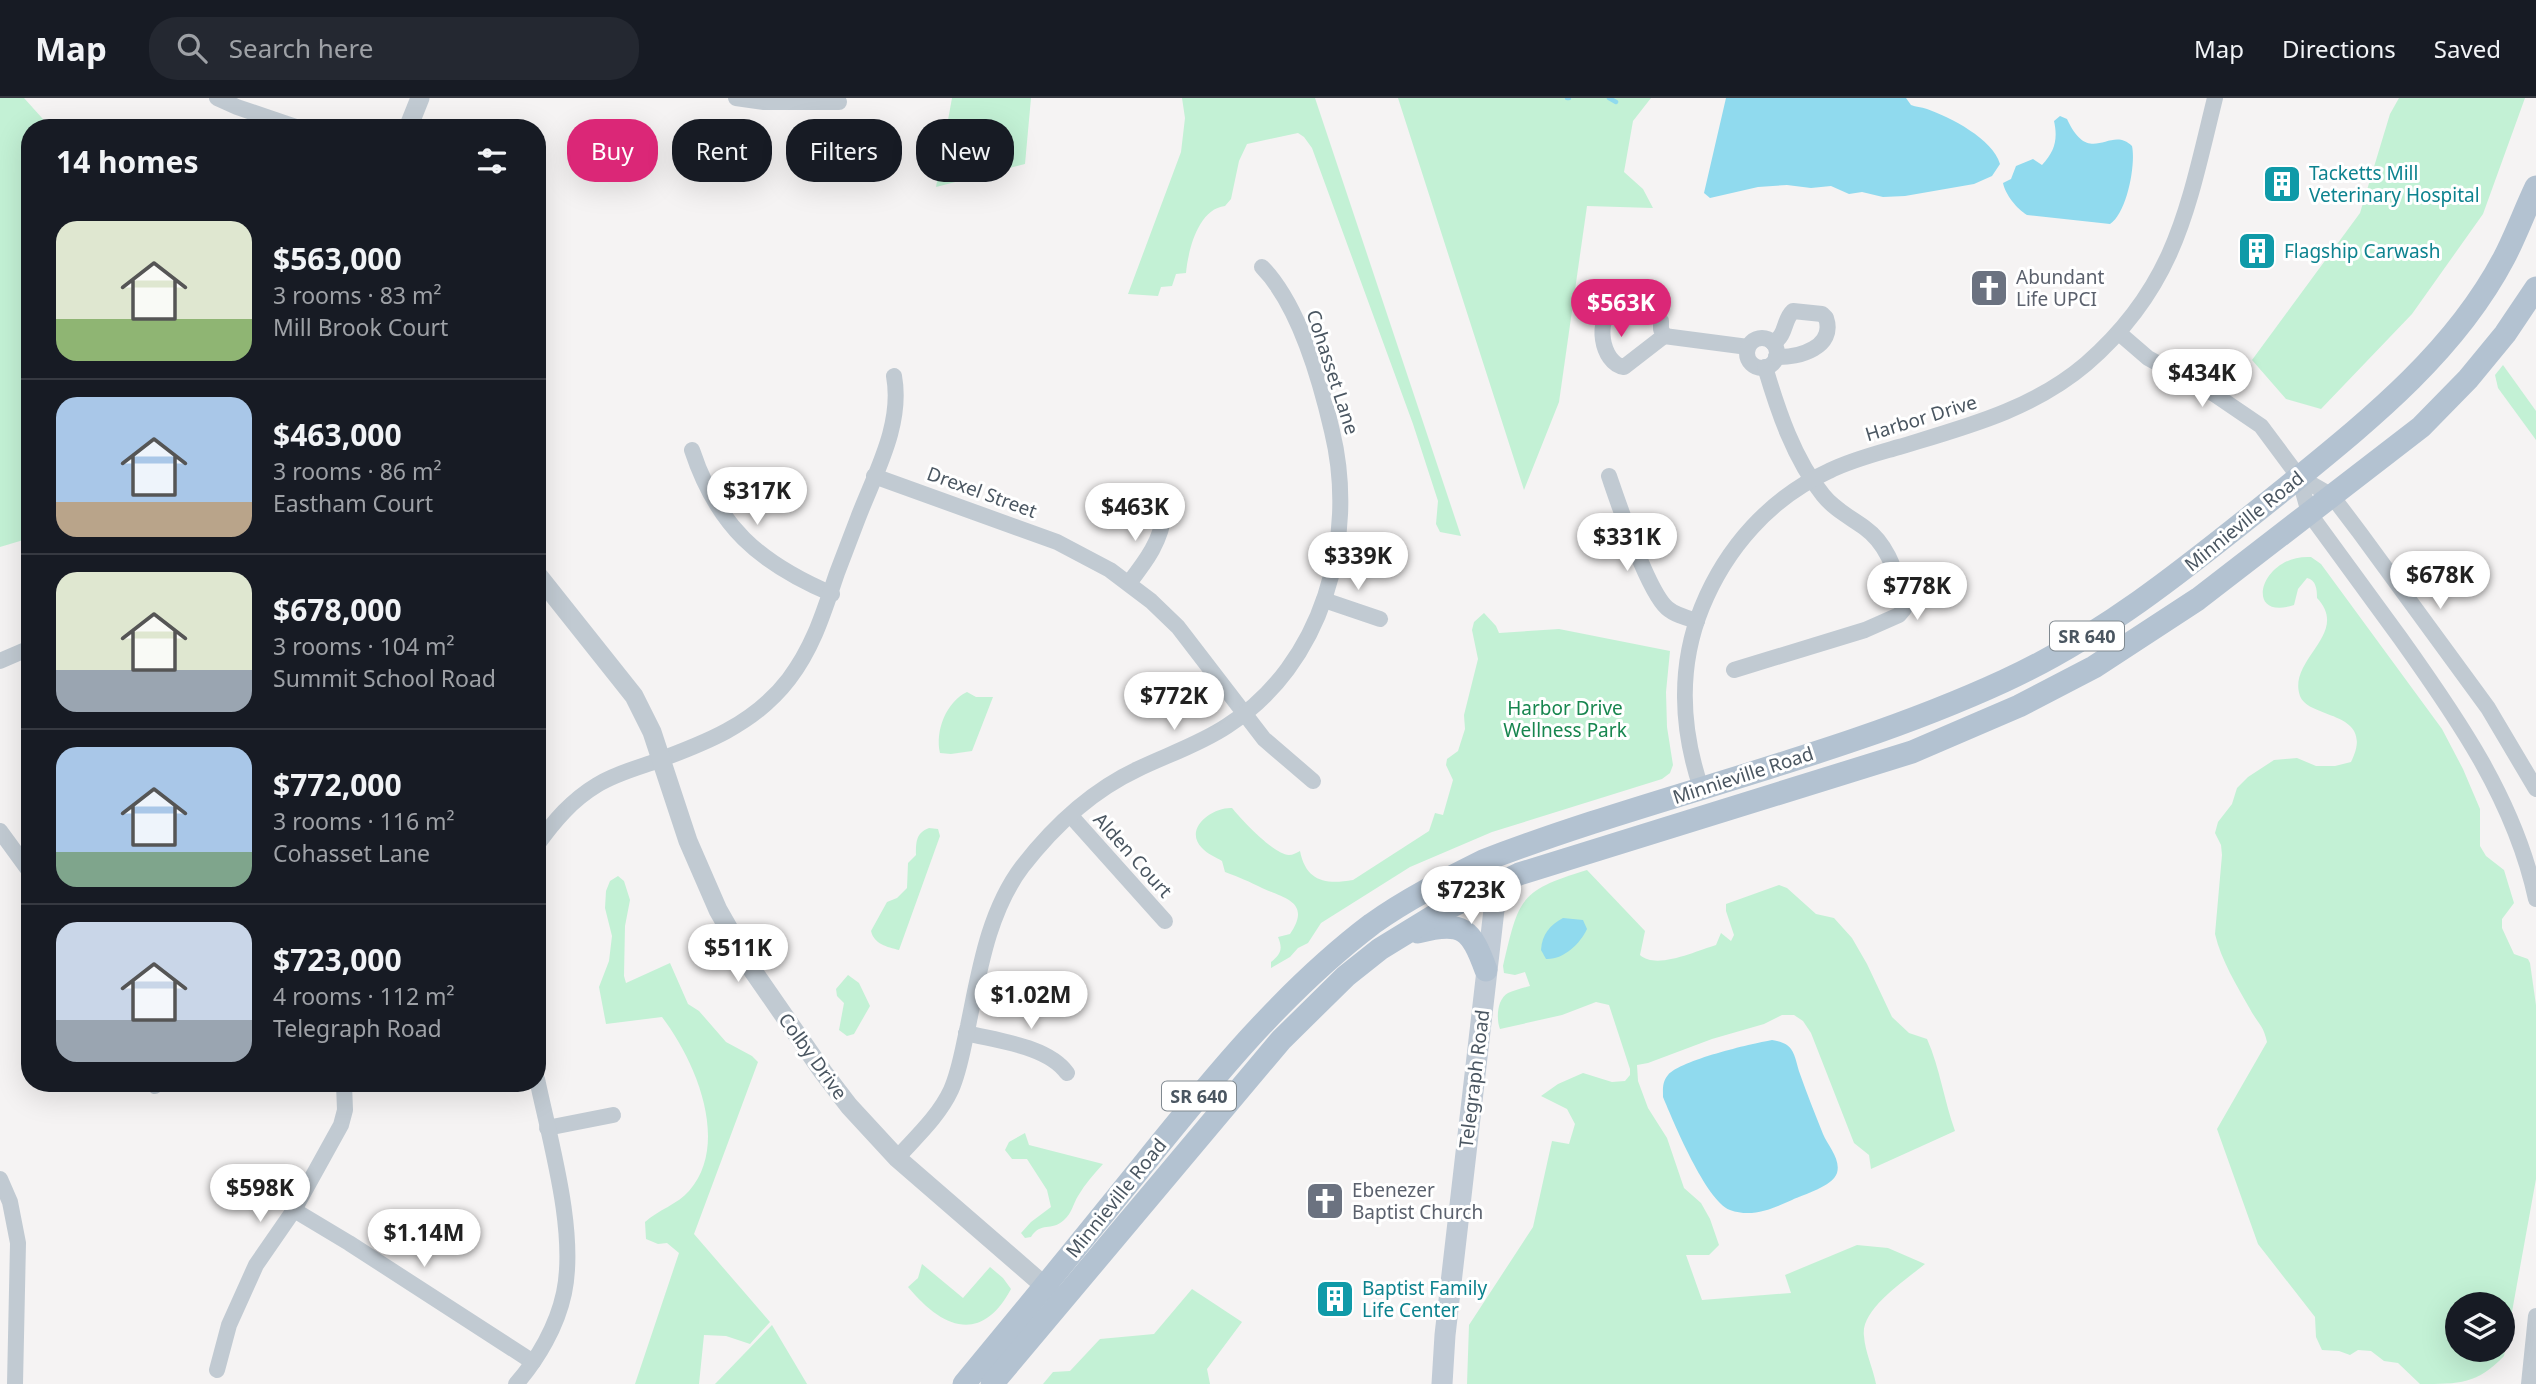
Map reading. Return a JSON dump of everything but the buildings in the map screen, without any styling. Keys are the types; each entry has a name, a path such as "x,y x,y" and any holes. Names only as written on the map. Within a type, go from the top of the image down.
{"main road":[{"name":"Minnieville Road","path":"992,1384 1053,1293 1192,1103 1279,1009 1336,953 1373,924 1432,886 1483,861 1964,699 2006,681 2065,650 2160,588 2299,477 2406,386 2454,331 2482,293 2504,258 2536,187"},
{"name":"Minnieville Road","path":"964,1384 1053,1293 1295,1025 1346,976 1398,937 1495,883 1561,860 1874,765 1988,721 2094,667 2198,599 2398,445 2443,406 2505,334 2536,288"},
{"path":"1495,883 1501,869 1515,861 1749,785 1822,749"},
{"path":"1483,861 1495,883"},
{"name":"Telegraph Road","path":"1443,1384 1445,1335 1495,883"},
{"path":"1398,937 1439,926 1457,927 1464,930 1475,942 1486,970"}],"street":[{"path":"217,98 272,119"},
{"path":"412,119 420,98"},
{"path":"736,98 764,102 839,102"},
{"name":"Harbor Drive","path":"1702,788 1689,746 1684,695 1690,646 1697,621 1721,568 1744,536 1775,505 1812,480 1866,457 2016,409 2066,379 2119,332 2153,286 2173,248 2191,196 2215,98"},
{"name":"Cohasset Lane","path":"897,1158 928,1125 947,1099 956,1079 980,967 1001,902 1023,866 1094,795 1124,776 1214,734 1265,696 1292,665 1324,600 1340,529 1341,493 1335,444 1324,401 1291,309 1278,285 1262,267"},
{"path":"2119,332 2148,358 2214,394 2262,425 2299,477 2309,513 2453,711 2479,753 2512,826 2536,899"},
{"path":"1664,336 1748,347"},
{"path":"1734,670 1865,630 1899,615 1905,603 1885,549 1865,528 1832,504 1812,480 1787,431 1769,340 1759,338 1748,347 1749,361 1756,367 1772,356"},
{"path":"546,831 552,822 585,793 615,776 687,750 730,730 770,700 789,679 812,644 894,421 897,392 894,376"},
{"path":"692,450 708,492 734,530 777,566 801,581 832,594"},
{"name":"Drexel Street","path":"874,475 1057,542 1084,554 1129,583 1178,626 1244,714 1275,750 1314,782"},
{"path":"1609,476 1636,549 1659,599 1677,614 1697,621"},
{"path":"2299,477 2332,496 2488,708 2536,789"},
{"path":"1129,583 1157,542 1164,512"},
{"name":"Colby Drive","path":"546,585 634,696 652,732 696,861 727,928 751,968 823,1072 849,1106 897,1158 1053,1293"},
{"path":"1324,600 1380,619"},
{"path":"0,661 21,652"},
{"name":"Alden Court","path":"1071,816 1165,921"},
{"path":"0,831 21,860"},
{"path":"967,1033 1041,1052 1053,1058 1067,1073"},
{"path":"217,1370 229,1325 241,1294 256,1265 294,1210 341,1125 345,1110 344,1092"},
{"path":"516,1384 533,1362 558,1312 565,1281 565,1226 540,1092"},
{"path":"547,1128 613,1115"},
{"path":"0,1179 10,1202 18,1243 8,1307 15,1384"},
{"path":"294,1210 533,1362"},
{"path":"2529,1384 2536,1316"}],"green space":[{"path":"0,98 24,98 43,119 21,119 21,541 0,547"},
{"path":"952,98 1031,98 1025,164 1014,167 1014,119 948,119"},
{"path":"1182,98 1315,98 1461,536 1440,532 1436,524 1438,501 1413,424 1312,148 1304,137 1298,133 1247,144 1239,161 1231,199 1201,223 1192,243 1186,273 1176,274 1172,286 1161,287 1158,296 1128,294 1181,152 1185,118"},
{"path":"1398,98 1651,98 1633,121 1624,172 1643,189 1653,208 1587,206 1559,402 1524,490"},
{"path":"2399,98 2525,98 2483,214 2412,314 2321,409 2286,399 2252,360 2360,213 2390,114"},
{"path":"937,182 955,182 936,187"},
{"path":"2503,365 2536,411 2536,440 2498,388 2495,375"},
{"path":"2311,557 2321,564 2442,729 2480,809 2480,846 2486,856 2504,870 2514,903 2502,919 2502,928 2514,954 2528,959 2530,963 2536,1005 2536,1179 2515,1295 2515,1292 2445,1292 2445,1362 2497,1362 2476,1377 2457,1383 2420,1384 2398,1363 2384,1361 2371,1351 2358,1350 2350,1355 2322,1350 2316,1337 2315,1317 2258,1244 2217,1129 2267,1042 2262,1028 2225,963 2215,934 2222,855 2215,833 2218,822 2232,804 2237,788 2248,777 2274,760 2297,758 2316,766 2335,766 2351,762 2357,745 2355,733 2349,725 2306,704 2300,696 2298,683 2302,670 2323,635 2327,623 2314,583 2307,578 2298,589 2294,605 2278,608 2268,604 2263,596 2264,586 2269,575 2293,559"},
{"name":"Harbor Drive Wellness Park","path":"1484,613 1499,633 1559,629 1670,651 1666,692 1667,727 1673,765 1670,773 1662,779 1492,832 1410,867 1321,923 1308,943 1271,968 1271,962 1280,951 1278,937 1290,934 1296,924 1297,909 1287,899 1225,872 1222,861 1204,850 1197,841 1196,834 1202,820 1216,811 1232,808 1275,849 1289,855 1300,851 1312,875 1334,882 1353,880 1429,831 1435,813 1443,815 1453,780 1446,765 1447,759 1458,751 1465,729 1464,715 1478,659 1472,630 1474,622"},
{"path":"967,692 976,697 993,697 972,751 940,753 939,736 944,718 953,703"},
{"path":"929,828 938,829 940,836 899,950 878,942 871,931 887,902 897,898 907,888 908,863 916,855 919,835"},
{"path":"1587,870 1645,931 1640,955 1656,961 1676,958 1716,945 1721,933 1731,941 1734,935 1726,904 1779,885 1787,888 1816,914 1834,918 1852,938 1892,1017 1909,1033 1927,1039 1955,1131 1871,1169 1869,1155 1854,1143 1811,1033 1803,1021 1794,1015 1782,1015 1764,1024 1637,1065 1638,1081 1648,1108 1667,1138 1684,1188 1701,1203 1719,1245 1709,1255 1686,1255 1702,1300 1791,1293 1785,1275 1857,1245 1888,1248 1925,1264 1886,1296 1869,1316 1864,1336 1876,1384 1467,1384 1469,1325 1533,1227 1552,1141 1569,1144 1575,1124 1567,1109 1541,1096 1558,1084 1583,1073 1612,1082 1625,1081 1630,1075 1609,1005 1596,1002 1562,1015 1500,1029 1499,1025 1498,1010 1504,996 1530,986 1525,972 1515,975 1504,973 1503,966 1518,912 1534,892 1547,884"},
{"path":"618,876 624,881 630,900 625,926 626,983 670,963 688,1004 699,1011 726,1042 758,1062 694,1234 770,1322 750,1344 726,1336 704,1335 699,1384 635,1384 679,1253 667,1243 658,1244 646,1239 645,1222 689,1191 701,1172 707,1150 708,1126 696,1078 662,1017 606,1024 599,987 609,961 612,936 605,908 606,891 610,881"},
{"path":"848,975 859,983 870,1006 854,1034 847,1036 839,1030 844,1003 837,996 836,989"},
{"path":"1025,1133 1029,1145 1103,1164 1084,1187 1064,1220 1039,1229 1031,1237 1025,1238 1021,1233 1051,1207 1047,1190 1027,1159 1012,1159 1005,1150 1009,1142"},
{"path":"922,1264 963,1298 990,1267 1011,1289 999,1307 987,1318 974,1324 961,1324 934,1312 908,1287 918,1278"},
{"path":"1192,1289 1242,1322 1207,1369 1210,1384 1043,1384 1053,1372 1070,1371 1100,1339 1154,1334"},
{"path":"772,1325 807,1384 715,1384"}],"water":[{"path":"1726,98 1906,98 1911,105 1925,108 1969,130 1989,146 2000,164 1992,176 1974,184 1905,196 1883,197 1862,192 1849,194 1831,186 1811,188 1787,185 1758,187 1710,198 1704,193"},
{"path":"2060,116 2067,119 2075,134 2084,141 2092,144 2116,140 2132,146 2133,164 2129,188 2121,210 2110,224 2027,215 2006,192 2003,183 2011,179 2016,166 2033,159 2042,165 2046,160 2053,150 2056,134 2054,121"},
{"path":"1563,918 1583,920 1587,929 1570,950 1559,957 1546,959 1541,950 1543,939 1551,927"},
{"path":"1772,1040 1785,1044 1793,1052 1805,1089 1838,1168 1834,1178 1824,1186 1762,1211 1738,1212 1721,1204 1701,1177 1663,1097 1663,1086 1668,1075 1675,1069 1717,1053"}],"waterway":[{"path":"1609,98 1616,102"}],"place":[{"name":"Tacketts Mill Veterinary Hospital","path":"2282,184"},
{"name":"Flagship Carwash","path":"2257,251"},
{"name":"Abundant Life UPCI","path":"1989,288"},
{"name":"Ebenezer Baptist Church","path":"1325,1201"},
{"name":"Baptist Family Life Center","path":"1335,1299"}]}
